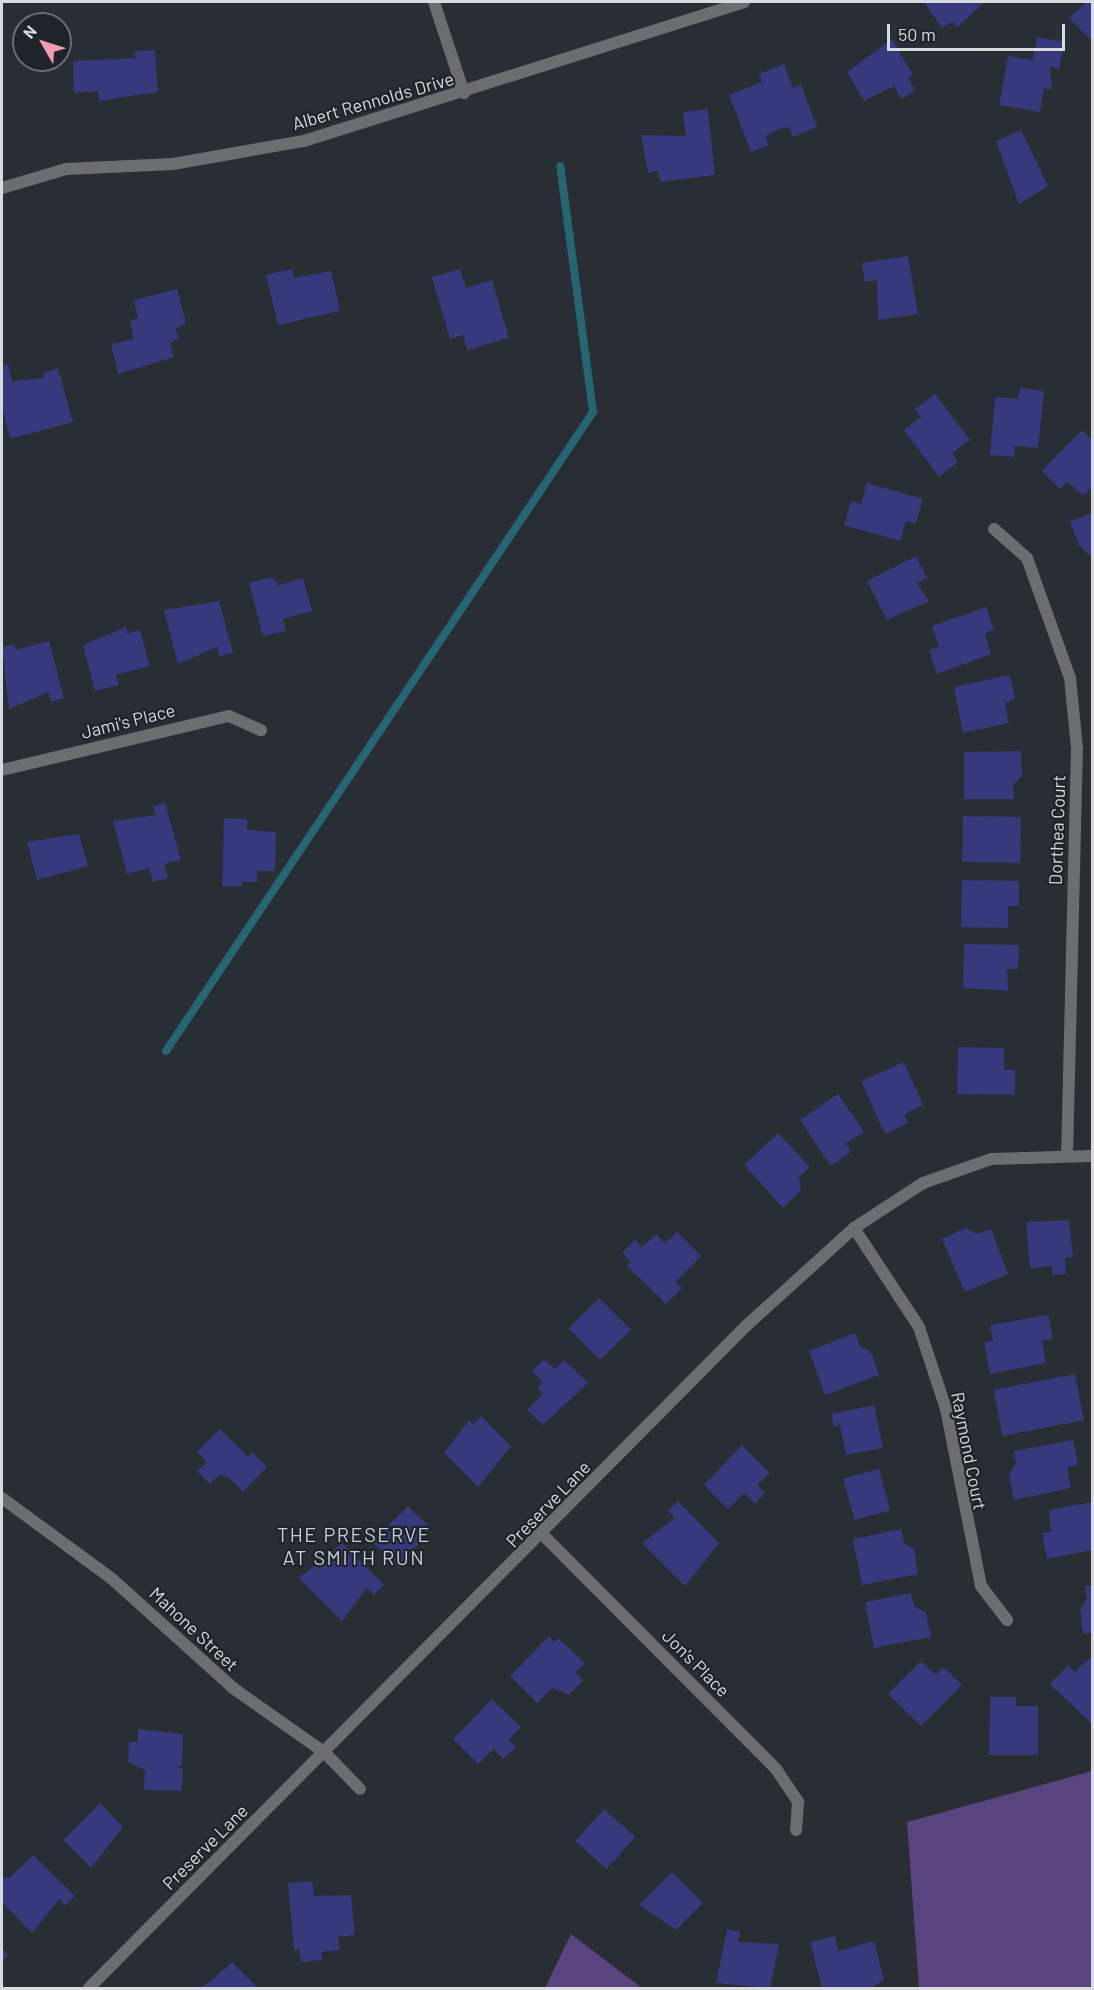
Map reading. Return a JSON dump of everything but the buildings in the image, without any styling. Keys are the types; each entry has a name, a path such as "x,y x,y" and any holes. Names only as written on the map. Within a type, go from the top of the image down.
{"street":[{"path":"434,2 464,93"},
{"name":"Albert Rennolds Drive","path":"2,188 84,167 239,156 464,93 744,2"},
{"name":"Dorthea Court","path":"994,529 1027,558 1070,678 1077,748 1067,1156"},
{"name":"Jami's Place","path":"2,771 229,716 261,730"},
{"name":"Preserve Lane","path":"89,1989 543,1535 746,1326 854,1228 923,1183 991,1159 1092,1156"},
{"name":"Raymond Court","path":"854,1228 919,1327 946,1409 981,1586 1007,1620"},
{"name":"Mahone Street","path":"2,1498 111,1578 256,1707 325,1753 360,1789"},
{"name":"Jon's Place","path":"543,1535 776,1769 798,1802 796,1830"}],"shaded area":[{"path":"1092,1771 1092,1988 919,1988 907,1822"},
{"path":"571,1934 642,1988 545,1988"}],"waterway":[{"path":"166,1051 593,412 560,166"}],"district":[{"name":"THE PRESERVE AT SMITH RUN","path":"354,1546"}]}
